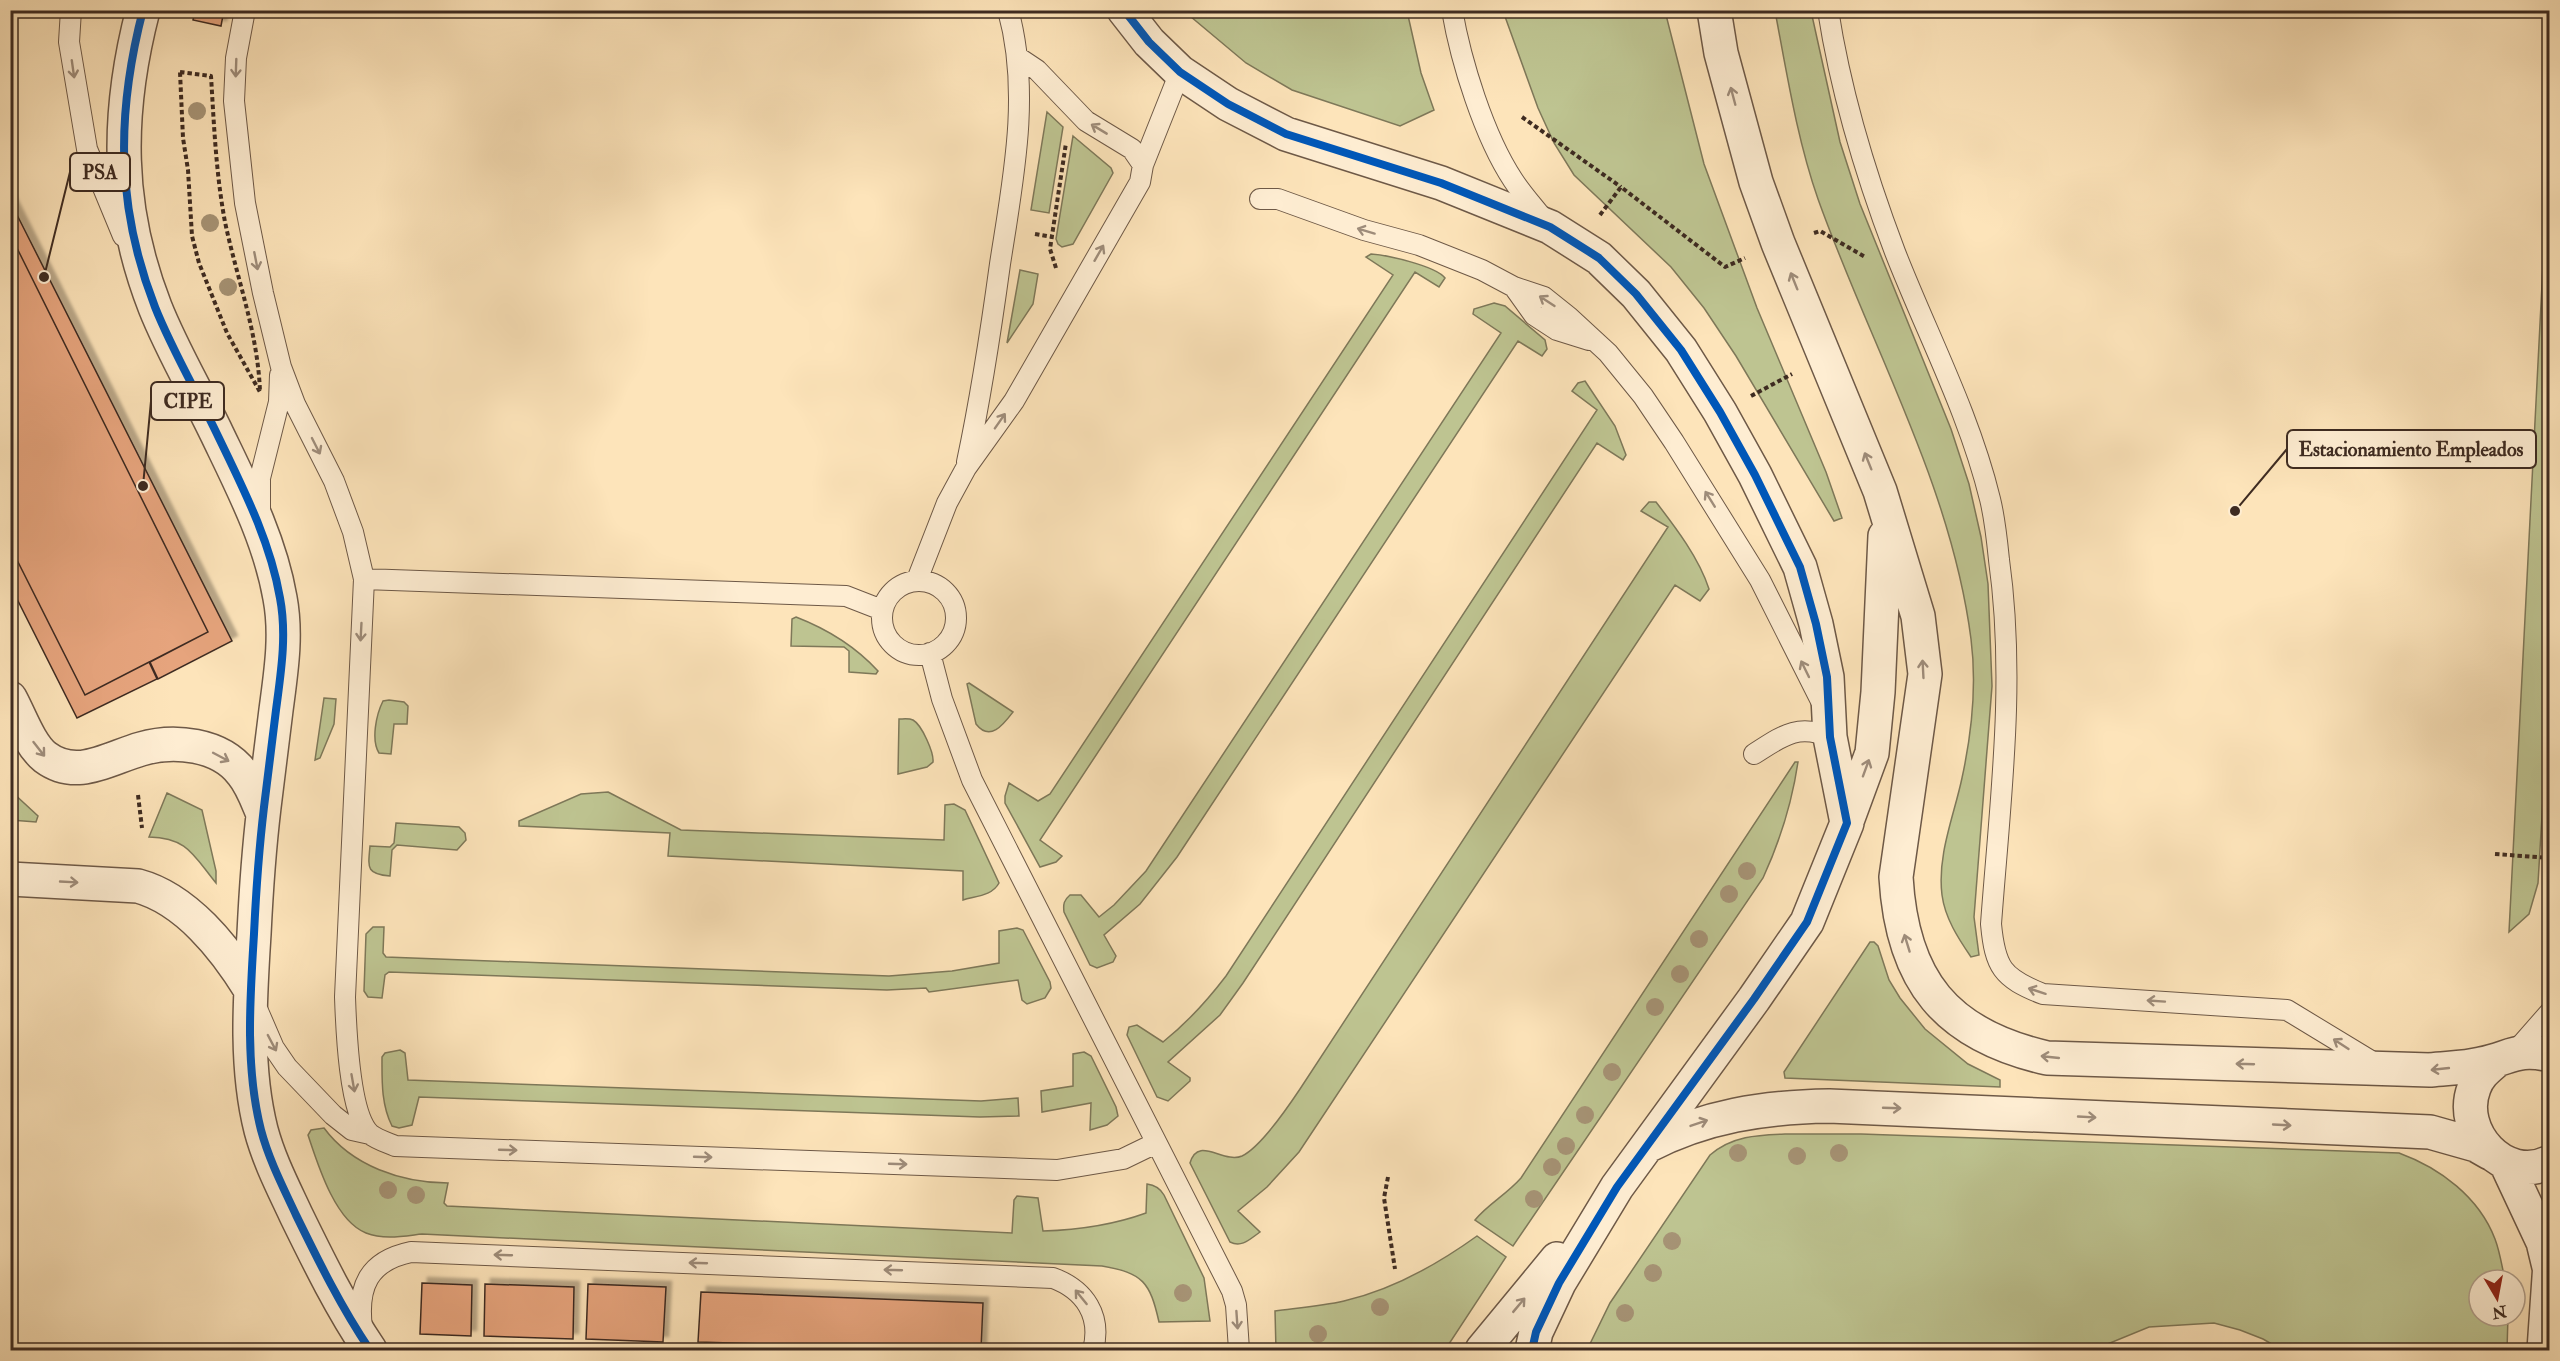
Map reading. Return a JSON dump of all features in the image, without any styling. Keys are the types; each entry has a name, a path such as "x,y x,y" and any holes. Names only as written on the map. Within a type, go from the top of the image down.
{"street":[{"path":"143,10 124,110 124,177 128,217 137,253 156,309 248,496 280,595 283,644 263,814 250,989 252,1070 260,1127 270,1158 331,1288 370,1350"},
{"path":"1124,10 1149,42 1180,72 1228,104 1286,134 1441,183 1550,227 1599,258 1636,294 1681,350 1720,412 1755,475 1800,567 1816,624 1827,676 1830,729 1846,823"},
{"path":"1706,10 1721,53 1756,182 1778,243 1885,510 1918,616 1925,674 1896,877 1897,899 1911,955 1927,987 1972,1030 1991,1041 2047,1058 2430,1070 2480,1065 2506,1056 2532,1051 2550,1055"},
{"path":"1714,10 1721,53"},
{"path":"1532,1350 1536,1332 1559,1283 1617,1187 1807,922 1872,753 1878,692 1885,510"},
{"path":"10,698 36,748 54,762 85,768 158,745 183,744 206,749 227,759 242,772 263,814"},
{"path":"10,879 138,886 154,890 208,933 238,968 250,989"},
{"path":"2506,1056 2483,1071 2474,1087 2470,1105 2471,1123 2478,1140 2498,1158 2543,1242 2549,1265 2544,1350"},
{"path":"1645,1147 1674,1132 1716,1118 1784,1107 1829,1106 2430,1132 2476,1145 2498,1158 2524,1167 2550,1162"},
{"path":"1482,1350 1617,1187"}],"lane":[{"path":"70,10 69,42 87,149 156,309"},
{"path":"245,10 236,58 236,112 245,203 281,367 295,404 334,481 353,532 364,579 345,997 350,1062 358,1110 370,1134"},
{"path":"966,468 991,325 1018,132 1019,58 1008,10"},
{"path":"1452,10 1466,69 1496,148 1513,180 1550,227"},
{"path":"1828,10 1836,64 1862,162 1896,253 1977,453 1991,501 2005,601 2008,692 1991,924 1993,944 2003,970 2013,981 2043,994 2287,1010 2370,1062 2393,1069"},
{"path":"1019,58 1037,70 1086,121 1132,148 1143,165"},
{"path":"916,580 947,503 966,468 1014,401 1140,182 1143,165 1180,72"},
{"path":"1260,199 1278,200 1364,230 1419,245 1482,270 1514,287 1544,297 1608,353 1643,396 1760,580 1830,729 1788,733 1754,754"},
{"path":"268,554 259,504 260,478 279,402 281,367"},
{"path":"364,579 846,596 882,610"},
{"path":"916,580 940,587 955,606 954,630 941,648 920,656 898,650 884,632 881,621 886,598 904,583 916,580"},
{"path":"930,653 942,699 972,780 1233,1291 1239,1350"},
{"path":"250,989 264,1028 287,1067 333,1115 352,1130 370,1134 395,1146 1057,1170 1123,1159 1156,1143"},
{"path":"2506,1056 2550,1012"},
{"path":"370,1350 361,1317 364,1287 370,1274 381,1264 394,1255 411,1252 1053,1278 1070,1284 1082,1296 1092,1313 1096,1331 1093,1350"}],"path":[{"path":"1522,117 1621,187 1725,267 1778,243 1820,231 1863,257 1896,253"},
{"path":"1068,131 1050,249 1056,269 1072,298"},
{"path":"1579,245 1621,187"},
{"path":"1749,399 1753,394 1825,357"},
{"path":"138,795 142,828"},
{"path":"2495,854 2550,858"},
{"path":"1388,1177 1384,1198 1395,1269"}],"green space":[{"path":"1184,11 1407,11 1421,73 1434,110 1400,126 1292,90 1246,63"},
{"path":"1503,11 1665,11 1704,164 1757,308 1826,472 1842,518 1834,521 1736,356 1704,308 1671,267 1574,175 1554,143 1538,108"},
{"path":"1775,11 1811,11 1840,142 1860,204 1951,429 1969,484 1981,537 1988,584 1992,686 1974,917 1979,955 1971,957 1949,920 1942,895 1941,880 1944,850 1966,761 1971,726 1973,657 1961,582 1928,470 1818,199 1798,130"},
{"path":"1047,112 1063,127 1049,213 1031,210"},
{"path":"1073,136 1111,168 1113,173 1073,244 1062,247 1056,239"},
{"path":"2549,147 2550,681 2538,883 2529,914 2509,932"},
{"path":"1371,254 1422,265 1445,278 1439,287 1415,272 1040,840 1062,856 1056,862 1040,867 1005,803 1009,783 1038,801 1050,794 1393,275 1366,257"},
{"path":"1020,270 1038,274 1033,304 1007,343"},
{"path":"1494,303 1505,306 1545,340 1547,349 1542,356 1518,341 1177,857 1140,904 1104,935 1116,956 1113,962 1097,968 1090,965 1064,912 1065,900 1070,895 1081,895 1099,917 1114,905 1146,871 1501,333 1473,314 1474,309"},
{"path":"1585,381 1615,426 1626,455 1623,460 1597,443 1243,983 1220,1015 1168,1062 1190,1078 1190,1081 1168,1101 1157,1097 1127,1035 1129,1027 1137,1025 1163,1042 1197,1011 1226,976 1597,410 1572,391 1578,383"},
{"path":"1649,502 1656,502 1679,533 1705,577 1709,589 1700,601 1675,585 1299,1152 1267,1187 1238,1211 1260,1232 1242,1243 1230,1242 1190,1163 1194,1155 1199,1151 1205,1151 1227,1157 1242,1156 1266,1136 1289,1106 1668,527 1641,511"},
{"path":"796,617 819,627 850,646 878,671 876,674 849,672 849,651 844,647 791,646 792,619"},
{"path":"969,683 1013,712 996,730 986,732 976,724 967,684"},
{"path":"324,698 336,699 334,724 320,758 315,760"},
{"path":"383,701 404,702 408,706 407,724 394,724 391,754 379,753 375,741 380,707"},
{"path":"899,719 913,720 924,733 933,758 933,762 927,767 898,774"},
{"path":"1795,762 1798,762 1789,807 1763,878 1513,1246 1475,1220 1521,1178"},
{"path":"11,791 38,816 36,822 11,820"},
{"path":"608,792 681,830 944,840 945,805 954,804 965,810 999,883 988,893 963,900 963,871 668,856 670,833 519,826 519,821 581,794"},
{"path":"167,793 202,810 216,871 216,883 195,856 181,845 162,838 149,837"},
{"path":"396,823 459,827 465,833 466,840 457,850 397,845 392,850 390,876 376,874 369,865 370,846 390,847 394,843"},
{"path":"373,927 384,927 383,953 386,957 889,976 952,971 999,963 999,931 1017,928 1023,930 1051,988 1045,998 1027,1004 1022,1000 1018,980 929,992 926,988 887,990 389,972 385,975 382,998 368,997 364,991 366,934"},
{"path":"1870,942 1878,946 1889,980 1925,1029 1968,1064 2000,1080 2000,1087 1785,1078 1784,1072"},
{"path":"400,1050 405,1053 408,1080 981,1101 1018,1098 1019,1116 980,1117 419,1097 412,1125 399,1128 392,1126 388,1118 383,1092 382,1057 385,1053"},
{"path":"1084,1052 1091,1056 1116,1107 1118,1116 1107,1125 1090,1130 1091,1103 1042,1112 1041,1091 1073,1086 1073,1054"},
{"path":"324,1128 349,1153 379,1170 413,1180 448,1183 444,1203 447,1206 1012,1233 1014,1200 1017,1196 1038,1198 1043,1231 1069,1229 1108,1224 1146,1213 1147,1184 1150,1184 1164,1195 1204,1278 1210,1321 1159,1322 1148,1289 1136,1276 1102,1266 422,1234 394,1237 373,1235 355,1227 345,1217 329,1191 308,1135 311,1130"},
{"path":"1861,1134 2399,1153 2429,1167 2456,1186 2479,1210 2488,1224 2497,1244 2503,1268 2467,1268 2467,1328 2508,1328 2507,1350 2282,1350 2263,1339 2214,1323 2149,1327 2093,1350 1587,1350 1610,1303 1710,1155 1736,1140 1755,1136"},
{"path":"1477,1236 1506,1257 1445,1350 1276,1350 1275,1311 1336,1303 1380,1290 1414,1275"}],"building":[{"path":"195,10 224,10 221,26 193,20"},
{"path":"10,201 232,641 158,679 150,662 208,632 10,234"},
{"path":"10,234 208,632 85,695 10,546"},
{"path":"10,546 85,695 149,662 157,679 77,718 10,585"},
{"path":"422,1283 472,1285 471,1336 420,1334"},
{"path":"485,1284 574,1287 573,1339 484,1336"},
{"path":"588,1284 666,1287 663,1342 586,1339"},
{"path":"701,1292 983,1303 981,1350 698,1342"}],"cycle path":[{"path":"143,10 128,86 125,123 124,160 133,233 142,270 155,307 236,473 262,534 275,576 282,612 280,682 264,807 251,983 251,1057 256,1106 264,1141 286,1194 331,1284 370,1350"},
{"path":"1124,10 1149,42 1180,72 1228,104 1286,134 1441,183 1550,227 1599,258 1636,294 1681,350 1720,412 1755,475 1800,567 1816,624 1827,677 1830,737 1847,823 1807,922 1617,1187 1559,1283 1536,1332 1532,1350"}],"place":[{"name":"PSA","path":"44,277"},
{"name":"CIPE","path":"143,486"},
{"name":"Estacionamiento Empleados","path":"2235,511"}]}
